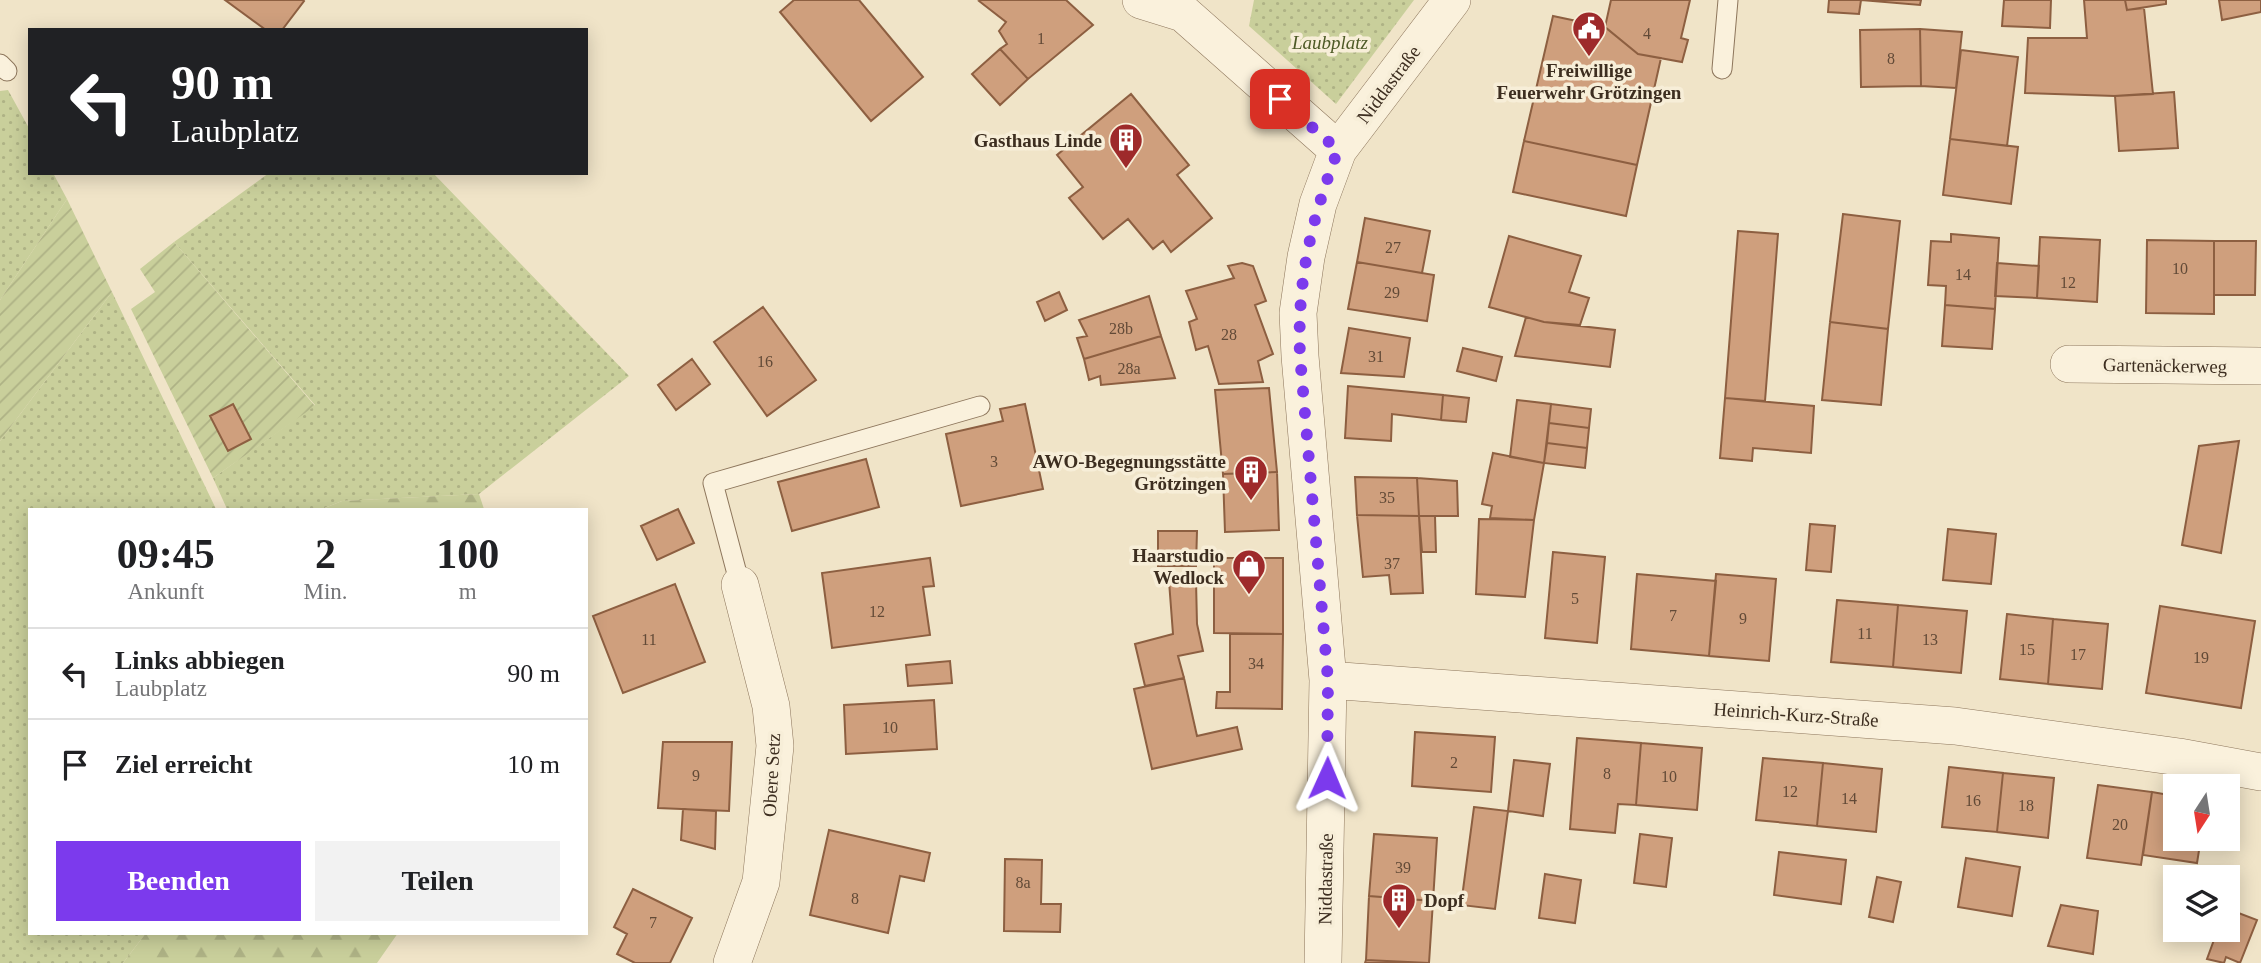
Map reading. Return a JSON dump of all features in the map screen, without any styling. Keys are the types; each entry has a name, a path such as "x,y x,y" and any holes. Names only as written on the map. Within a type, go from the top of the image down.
{"street":[{"path":"1141,0 1183,13 1338,150"},
{"name":"Niddastraße","path":"1323,963 1328,680 1298,313 1306,257 1318,204 1338,150 1452,0"},
{"name":"Gartenäckerweg","path":"2069,364 2261,366"},
{"name":"Obere Setz","path":"732,963 761,882 775,746 771,706 740,585"},
{"name":"Heinrich-Kurz-Straße","path":"1328,680 1955,726 2179,757 2261,772"}],"lane":[{"path":"1722,69 1728,0"},
{"path":"740,585 713,483 981,406"}],"green space":[{"name":"Laubplatz","path":"1254,0 1414,0 1336,104 1249,26"},
{"path":"8,90 28,126 28,175 54,175 67,199 0,300 0,91"},
{"path":"266,175 435,175 629,376 479,494 342,501 324,508 227,508 213,478 315,405 174,242"},
{"path":"67,199 112,292 0,441 0,300"},
{"path":"174,242 315,406 213,478 131,309 155,292 140,269"},
{"path":"112,292 216,508 28,508 28,935 144,935 123,963 0,963 0,441"},
{"path":"479,494 484,508 324,508 342,501"},
{"path":"144,935 397,935 377,963 123,963"}],"building":[{"path":"225,0 304,1 284,28 263,28"},
{"path":"794,0 859,0 923,77 871,121 780,12"},
{"path":"1066,0 1093,25 1028,79 1000,49 1007,44 999,31 1006,22 979,1"},
{"path":"1611,0 1690,0 1681,38 1688,40 1682,62 1638,54 1605,27"},
{"path":"1829,0 1861,0 1859,14 1828,12"},
{"path":"1861,0 1921,0 1920,5"},
{"path":"2004,0 2051,0 2050,28 2002,26"},
{"path":"2084,0 2125,0 2127,10 2144,8 2153,94 2115,96 2025,93 2028,38 2087,38"},
{"path":"2125,0 2166,0 2166,4 2127,10"},
{"path":"2219,0 2261,0 2261,12 2222,20"},
{"path":"1553,16 1605,27 1638,54 1661,58 1637,165 1524,141"},
{"path":"1920,29 1921,86 1861,87 1860,30"},
{"path":"1920,29 1962,32 1956,88 1921,86"},
{"path":"1000,49 1028,79 1000,105 972,74"},
{"path":"1961,50 2018,57 2007,146 1950,139"},
{"path":"2174,92 2178,148 2119,151 2115,96"},
{"name":"Gasthaus Linde","path":"1131,94 1189,165 1177,175 1212,218 1171,252 1163,241 1153,249 1128,219 1103,239 1069,198 1083,187 1057,155"},
{"path":"1950,139 2018,147 2011,204 1943,195"},
{"path":"1524,141 1637,165 1626,216 1513,192"},
{"path":"1843,214 1900,221 1888,329 1830,322"},
{"path":"1365,218 1430,231 1422,273 1357,262"},
{"path":"1738,231 1778,234 1765,401 1725,398"},
{"path":"1951,234 1999,238 1995,309 1945,305 1946,286 1928,285 1931,241 1951,242"},
{"path":"1509,236 1581,256 1569,292 1589,298 1580,325 1544,322 1489,307"},
{"path":"2040,237 2100,240 2097,302 2037,298"},
{"path":"2147,240 2214,241 2214,314 2146,313"},
{"path":"2214,241 2256,241 2255,295 2214,295"},
{"path":"1357,262 1434,275 1427,321 1348,309"},
{"path":"1242,263 1253,266 1266,301 1255,305 1273,354 1258,361 1263,382 1219,384 1208,346 1196,350 1189,322 1197,319 1186,291 1234,278 1228,266"},
{"path":"1997,263 2039,266 2037,298 1995,296"},
{"path":"1059,292 1067,310 1045,321 1037,302"},
{"path":"1149,296 1161,336 1084,359 1077,338 1087,336 1079,320"},
{"path":"1945,305 1995,309 1992,349 1942,346"},
{"path":"763,307 816,380 767,416 714,342"},
{"path":"1526,317 1544,322 1615,330 1610,367 1515,356"},
{"path":"1830,322 1888,329 1881,405 1822,400"},
{"path":"1349,328 1410,338 1404,377 1341,373"},
{"path":"1161,336 1175,378 1101,385 1100,376 1089,380 1084,359"},
{"path":"1463,348 1502,357 1496,381 1457,371"},
{"path":"692,359 710,384 676,410 658,385"},
{"path":"1348,386 1443,395 1441,420 1392,414 1391,441 1345,438"},
{"path":"1269,388 1277,472 1223,474 1215,390"},
{"path":"1443,395 1469,398 1466,422 1441,420"},
{"path":"1725,398 1814,406 1811,453 1753,448 1752,461 1720,458"},
{"path":"1517,400 1551,404 1544,463 1510,457"},
{"path":"233,404 251,439 228,451 210,416"},
{"path":"1025,404 1043,489 961,506 946,434 1003,421 1000,409"},
{"path":"1551,404 1591,409 1589,428 1549,423"},
{"path":"1549,423 1589,428 1587,448 1547,443"},
{"path":"2239,441 2221,553 2182,545 2199,446"},
{"path":"1547,443 1587,448 1585,468 1544,463"},
{"path":"1493,453 1544,463 1534,520 1490,518 1492,506 1482,504"},
{"path":"866,459 879,507 792,531 778,482"},
{"name":"AWO-Begegnungsstätte Grötzingen","path":"1277,472 1279,530 1225,532 1223,474"},
{"path":"1355,477 1417,478 1419,516 1357,515"},
{"path":"1417,478 1457,481 1458,516 1419,516"},
{"path":"678,509 694,543 657,560 641,526"},
{"path":"1357,515 1419,516 1423,593 1391,594 1389,575 1363,577"},
{"path":"1419,516 1435,516 1436,552 1422,552"},
{"path":"1479,519 1534,520 1525,597 1476,594"},
{"path":"1810,524 1835,526 1831,572 1806,570"},
{"path":"1948,529 1996,534 1991,584 1943,580"},
{"path":"1158,531 1197,531 1196,566 1158,566"},
{"path":"1553,552 1605,557 1597,643 1545,638"},
{"path":"930,558 934,586 923,587 930,635 832,648 822,573"},
{"name":"Haarstudio Wedlock","path":"1214,558 1283,558 1283,634 1214,633"},
{"path":"1637,574 1716,581 1709,656 1631,649"},
{"path":"1716,574 1776,579 1769,661 1709,656"},
{"path":"1169,581 1196,581 1197,624 1203,651 1178,656 1184,678 1145,686 1135,644 1173,634"},
{"path":"675,584 705,662 623,693 593,616"},
{"path":"1837,600 1898,605 1893,667 1831,662"},
{"path":"1898,605 1967,611 1961,673 1893,667"},
{"path":"2160,606 2255,621 2241,708 2146,693"},
{"path":"2007,614 2053,619 2048,684 2000,679"},
{"path":"2053,619 2108,624 2102,689 2048,684"},
{"path":"1230,634 1283,634 1282,709 1216,708 1217,692 1230,692"},
{"path":"950,661 952,683 908,686 906,665"},
{"path":"1184,678 1197,736 1237,727 1242,749 1152,769 1134,689"},
{"path":"934,700 937,749 846,754 844,705"},
{"path":"1415,732 1495,737 1491,792 1412,786"},
{"path":"1577,738 1641,743 1636,805 1618,804 1615,833 1570,829"},
{"path":"663,742 732,742 729,811 658,808"},
{"path":"1641,743 1702,748 1697,810 1636,805"},
{"path":"1763,758 1823,763 1817,826 1756,820"},
{"path":"1514,760 1550,764 1543,816 1508,811"},
{"path":"1823,763 1882,769 1876,832 1817,826"},
{"path":"1949,767 2003,773 1997,832 1942,827"},
{"path":"2003,773 2054,778 2048,838 1997,832"},
{"path":"2098,785 2152,792 2141,865 2087,858"},
{"path":"2152,792 2163,794 2163,851 2199,851 2197,863 2143,855"},
{"path":"1474,807 1508,811 1495,909 1461,905"},
{"path":"683,809 716,811 715,849 681,840"},
{"path":"829,830 930,853 924,881 900,876 888,933 810,915"},
{"path":"1374,834 1437,838 1433,901 1369,896"},
{"path":"1640,834 1672,838 1666,887 1634,883"},
{"path":"1779,852 1846,860 1841,904 1774,895"},
{"path":"1966,858 2020,867 2012,916 1958,907"},
{"path":"1005,859 1042,860 1041,904 1061,904 1060,932 1004,931"},
{"path":"1545,874 1581,880 1575,923 1539,918"},
{"path":"1877,877 1901,882 1893,922 1869,917"},
{"path":"633,889 692,918 670,963 635,963 617,954 627,934 614,927"},
{"name":"Dopf","path":"1369,896 1433,901 1429,963 1366,960"},
{"path":"2061,905 2098,911 2093,954 2048,946"},
{"path":"2240,914 2257,920 2240,963 2226,957 2224,963 2207,959 2213,942 2240,942"},
{"path":"1366,960 1427,963 1365,963"}],"place":[{"name":"Freiwillige Feuerwehr Grötzingen","path":"1589,58"},
{"name":"Gasthaus Linde","path":"1126,170"},
{"name":"AWO-Begegnungsstätte Grötzingen","path":"1251,502"},
{"name":"Haarstudio Wedlock","path":"1249,596"},
{"name":"Dopf","path":"1399,930"}],"route":[{"path":"1280,99 1338,150 1318,204 1306,257 1298,313 1328,680 1327,778"}]}
